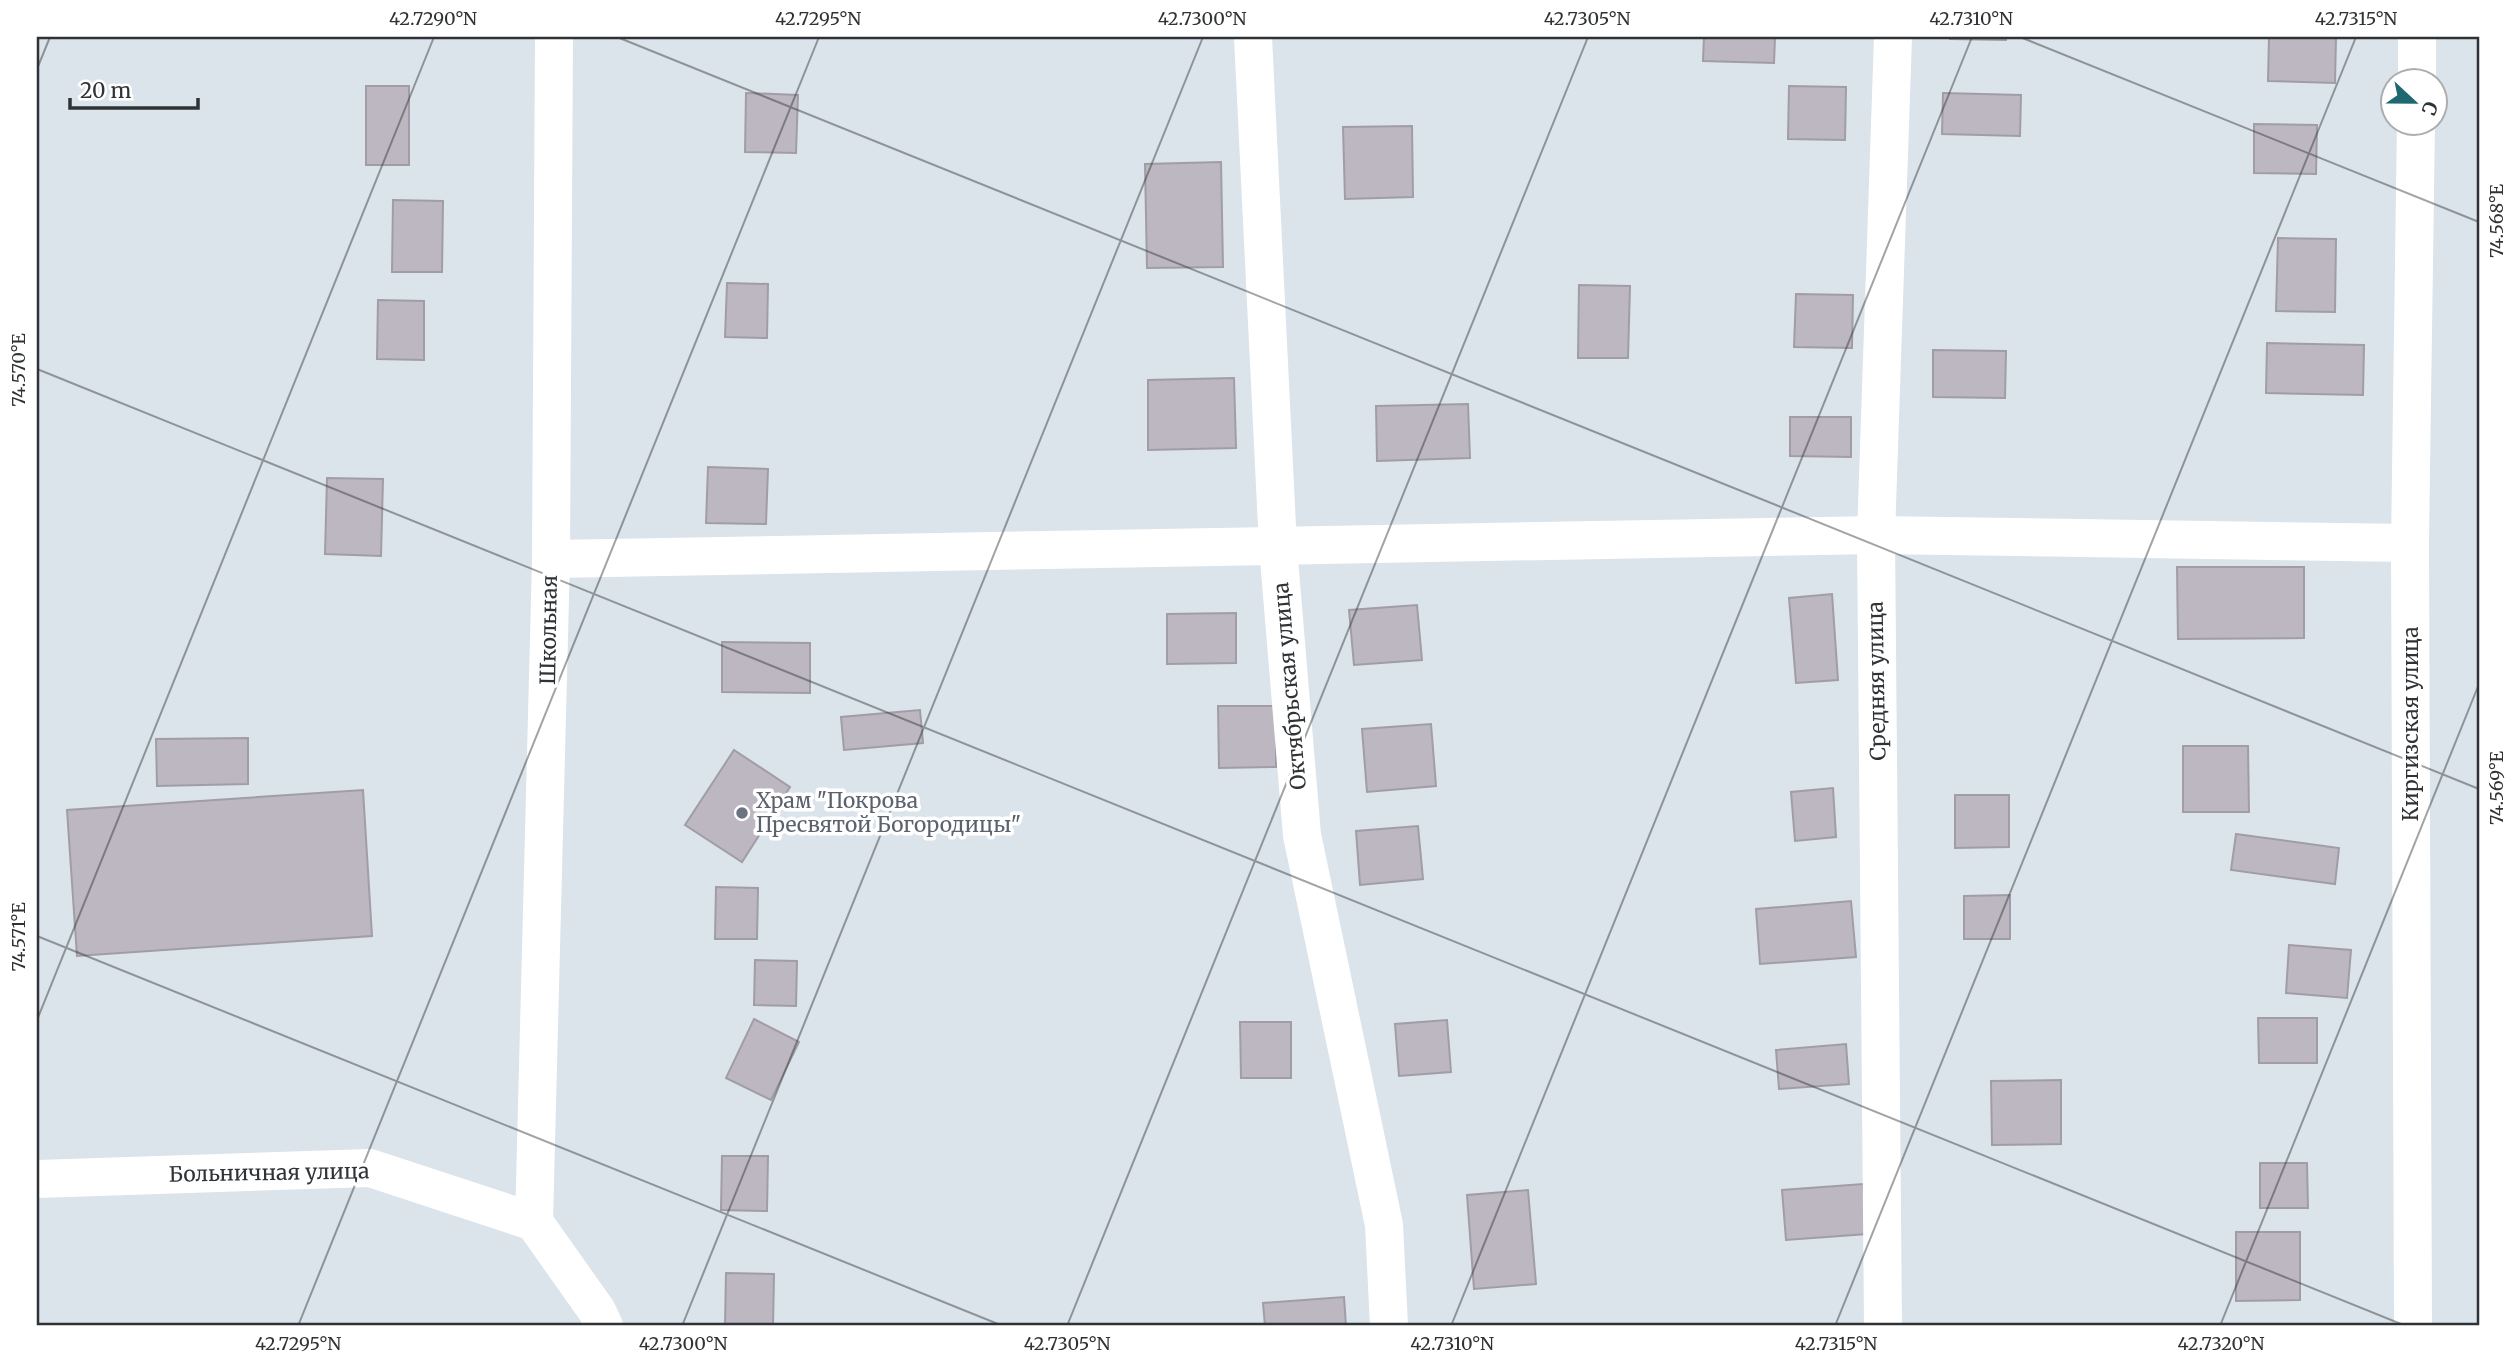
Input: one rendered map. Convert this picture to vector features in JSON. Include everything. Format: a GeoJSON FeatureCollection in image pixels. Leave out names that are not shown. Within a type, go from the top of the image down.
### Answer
{"type":"FeatureCollection","features":[{"type":"Feature","properties":{"kind":"street","name":"Школьная"},"geometry":{"type":"LineString","coordinates":[[534,1223],[551,559],[554,37]]}},
{"type":"Feature","properties":{"kind":"street","name":"Октябрьская улица"},"geometry":{"type":"LineString","coordinates":[[1254,37],[1278,547],[1302,835],[1384,1225],[1389,1326]]}},
{"type":"Feature","properties":{"kind":"street","name":"Средняя улица"},"geometry":{"type":"LineString","coordinates":[[1883,1326],[1876,535],[1893,37]]}},
{"type":"Feature","properties":{"kind":"street"},"geometry":{"type":"LineString","coordinates":[[2417,37],[2417,66]]}},
{"type":"Feature","properties":{"kind":"street","name":"Киргизская улица"},"geometry":{"type":"LineString","coordinates":[[2413,1326],[2410,543],[2416,136]]}},
{"type":"Feature","properties":{"kind":"street"},"geometry":{"type":"LineString","coordinates":[[551,559],[1876,535],[2410,543]]}},
{"type":"Feature","properties":{"kind":"street","name":"Больничная улица"},"geometry":{"type":"LineString","coordinates":[[37,1179],[370,1168],[534,1223]]}},
{"type":"Feature","properties":{"kind":"street"},"geometry":{"type":"LineString","coordinates":[[534,1223],[597,1311],[604,1326]]}},
{"type":"Feature","properties":{"kind":"building"},"geometry":{"type":"Polygon","coordinates":[[[1704,37],[1775,37],[1774,63],[1703,61],[1704,37]]]}},
{"type":"Feature","properties":{"kind":"building"},"geometry":{"type":"Polygon","coordinates":[[[2006,37],[2006,40],[1950,39],[2006,37]]]}},
{"type":"Feature","properties":{"kind":"building"},"geometry":{"type":"Polygon","coordinates":[[[2269,37],[2336,37],[2335,83],[2268,81],[2269,37]]]}},
{"type":"Feature","properties":{"kind":"building"},"geometry":{"type":"Polygon","coordinates":[[[366,86],[409,86],[409,165],[366,165],[366,86]]]}},
{"type":"Feature","properties":{"kind":"building"},"geometry":{"type":"Polygon","coordinates":[[[1789,86],[1846,87],[1845,140],[1788,139],[1789,86]]]}},
{"type":"Feature","properties":{"kind":"building"},"geometry":{"type":"Polygon","coordinates":[[[746,93],[798,95],[796,153],[745,152],[746,93]]]}},
{"type":"Feature","properties":{"kind":"building"},"geometry":{"type":"Polygon","coordinates":[[[1943,93],[2021,95],[2020,136],[1942,134],[1943,93]]]}},
{"type":"Feature","properties":{"kind":"building"},"geometry":{"type":"Polygon","coordinates":[[[2254,124],[2317,125],[2316,174],[2254,173],[2254,124]]]}},
{"type":"Feature","properties":{"kind":"building"},"geometry":{"type":"Polygon","coordinates":[[[1412,126],[1413,197],[1345,199],[1343,127],[1412,126]]]}},
{"type":"Feature","properties":{"kind":"building"},"geometry":{"type":"Polygon","coordinates":[[[1221,162],[1223,267],[1147,268],[1145,164],[1221,162]]]}},
{"type":"Feature","properties":{"kind":"building"},"geometry":{"type":"Polygon","coordinates":[[[393,200],[443,201],[442,272],[392,272],[393,200]]]}},
{"type":"Feature","properties":{"kind":"building"},"geometry":{"type":"Polygon","coordinates":[[[2278,238],[2336,239],[2335,312],[2276,311],[2278,238]]]}},
{"type":"Feature","properties":{"kind":"building"},"geometry":{"type":"Polygon","coordinates":[[[727,283],[768,284],[767,338],[725,337],[727,283]]]}},
{"type":"Feature","properties":{"kind":"building"},"geometry":{"type":"Polygon","coordinates":[[[1579,285],[1630,286],[1628,358],[1578,358],[1579,285]]]}},
{"type":"Feature","properties":{"kind":"building"},"geometry":{"type":"Polygon","coordinates":[[[1796,294],[1853,295],[1852,348],[1794,347],[1796,294]]]}},
{"type":"Feature","properties":{"kind":"building"},"geometry":{"type":"Polygon","coordinates":[[[378,300],[424,301],[424,360],[377,359],[378,300]]]}},
{"type":"Feature","properties":{"kind":"building"},"geometry":{"type":"Polygon","coordinates":[[[2267,343],[2364,345],[2363,395],[2266,393],[2267,343]]]}},
{"type":"Feature","properties":{"kind":"building"},"geometry":{"type":"Polygon","coordinates":[[[1933,350],[2006,351],[2005,398],[1933,397],[1933,350]]]}},
{"type":"Feature","properties":{"kind":"building"},"geometry":{"type":"Polygon","coordinates":[[[1234,378],[1236,448],[1148,450],[1148,380],[1234,378]]]}},
{"type":"Feature","properties":{"kind":"building"},"geometry":{"type":"Polygon","coordinates":[[[1468,404],[1470,458],[1377,461],[1376,406],[1468,404]]]}},
{"type":"Feature","properties":{"kind":"building"},"geometry":{"type":"Polygon","coordinates":[[[1790,417],[1851,417],[1851,457],[1790,456],[1790,417]]]}},
{"type":"Feature","properties":{"kind":"building"},"geometry":{"type":"Polygon","coordinates":[[[708,467],[768,469],[766,524],[706,523],[708,467]]]}},
{"type":"Feature","properties":{"kind":"building"},"geometry":{"type":"Polygon","coordinates":[[[327,478],[383,479],[381,556],[325,554],[327,478]]]}},
{"type":"Feature","properties":{"kind":"building"},"geometry":{"type":"Polygon","coordinates":[[[2177,567],[2304,567],[2304,638],[2178,639],[2177,567]]]}},
{"type":"Feature","properties":{"kind":"building"},"geometry":{"type":"Polygon","coordinates":[[[1832,594],[1838,680],[1796,683],[1789,598],[1832,594]]]}},
{"type":"Feature","properties":{"kind":"building"},"geometry":{"type":"Polygon","coordinates":[[[1417,605],[1422,660],[1354,665],[1349,610],[1417,605]]]}},
{"type":"Feature","properties":{"kind":"building"},"geometry":{"type":"Polygon","coordinates":[[[1236,613],[1236,663],[1167,664],[1167,614],[1236,613]]]}},
{"type":"Feature","properties":{"kind":"building"},"geometry":{"type":"Polygon","coordinates":[[[722,642],[810,643],[810,693],[722,692],[722,642]]]}},
{"type":"Feature","properties":{"kind":"building"},"geometry":{"type":"Polygon","coordinates":[[[1218,706],[1276,706],[1276,767],[1219,768],[1218,706]]]}},
{"type":"Feature","properties":{"kind":"building"},"geometry":{"type":"Polygon","coordinates":[[[920,710],[923,743],[844,750],[841,717],[920,710]]]}},
{"type":"Feature","properties":{"kind":"building"},"geometry":{"type":"Polygon","coordinates":[[[1431,724],[1436,786],[1367,792],[1362,729],[1431,724]]]}},
{"type":"Feature","properties":{"kind":"building"},"geometry":{"type":"Polygon","coordinates":[[[248,738],[248,784],[157,786],[156,739],[248,738]]]}},
{"type":"Feature","properties":{"kind":"building"},"geometry":{"type":"Polygon","coordinates":[[[2183,746],[2248,746],[2249,812],[2183,812],[2183,746]]]}},
{"type":"Feature","properties":{"kind":"building"},"geometry":{"type":"Polygon","coordinates":[[[734,750],[790,787],[742,862],[685,825],[734,750]]]}},
{"type":"Feature","properties":{"kind":"building"},"geometry":{"type":"Polygon","coordinates":[[[1833,788],[1836,837],[1795,841],[1791,792],[1833,788]]]}},
{"type":"Feature","properties":{"kind":"building"},"geometry":{"type":"Polygon","coordinates":[[[363,790],[372,936],[77,956],[67,810],[363,790]]]}},
{"type":"Feature","properties":{"kind":"building"},"geometry":{"type":"Polygon","coordinates":[[[1955,795],[2009,795],[2009,847],[1955,848],[1955,795]]]}},
{"type":"Feature","properties":{"kind":"building"},"geometry":{"type":"Polygon","coordinates":[[[1418,826],[1423,879],[1360,885],[1356,831],[1418,826]]]}},
{"type":"Feature","properties":{"kind":"building"},"geometry":{"type":"Polygon","coordinates":[[[2236,834],[2339,848],[2335,884],[2231,870],[2236,834]]]}},
{"type":"Feature","properties":{"kind":"building"},"geometry":{"type":"Polygon","coordinates":[[[716,887],[758,888],[757,939],[715,939],[716,887]]]}},
{"type":"Feature","properties":{"kind":"building"},"geometry":{"type":"Polygon","coordinates":[[[2010,895],[2010,939],[1964,939],[1964,896],[2010,895]]]}},
{"type":"Feature","properties":{"kind":"building"},"geometry":{"type":"Polygon","coordinates":[[[1851,901],[1856,957],[1760,964],[1756,909],[1851,901]]]}},
{"type":"Feature","properties":{"kind":"building"},"geometry":{"type":"Polygon","coordinates":[[[2289,945],[2351,950],[2347,998],[2286,993],[2289,945]]]}},
{"type":"Feature","properties":{"kind":"building"},"geometry":{"type":"Polygon","coordinates":[[[755,960],[797,961],[796,1006],[754,1005],[755,960]]]}},
{"type":"Feature","properties":{"kind":"building"},"geometry":{"type":"Polygon","coordinates":[[[2258,1018],[2317,1018],[2317,1063],[2259,1063],[2258,1018]]]}},
{"type":"Feature","properties":{"kind":"building"},"geometry":{"type":"Polygon","coordinates":[[[754,1019],[799,1042],[771,1100],[726,1078],[754,1019]]]}},
{"type":"Feature","properties":{"kind":"building"},"geometry":{"type":"Polygon","coordinates":[[[1447,1020],[1451,1072],[1399,1076],[1395,1024],[1447,1020]]]}},
{"type":"Feature","properties":{"kind":"building"},"geometry":{"type":"Polygon","coordinates":[[[1240,1022],[1291,1022],[1291,1078],[1241,1078],[1240,1022]]]}},
{"type":"Feature","properties":{"kind":"building"},"geometry":{"type":"Polygon","coordinates":[[[1846,1044],[1849,1084],[1779,1089],[1776,1050],[1846,1044]]]}},
{"type":"Feature","properties":{"kind":"building"},"geometry":{"type":"Polygon","coordinates":[[[2061,1080],[2061,1144],[1992,1145],[1991,1081],[2061,1080]]]}},
{"type":"Feature","properties":{"kind":"building"},"geometry":{"type":"Polygon","coordinates":[[[722,1156],[768,1156],[767,1211],[721,1210],[722,1156]]]}},
{"type":"Feature","properties":{"kind":"building"},"geometry":{"type":"Polygon","coordinates":[[[2260,1163],[2307,1163],[2308,1208],[2260,1208],[2260,1163]]]}},
{"type":"Feature","properties":{"kind":"building"},"geometry":{"type":"Polygon","coordinates":[[[1863,1184],[1867,1234],[1786,1240],[1782,1190],[1863,1184]]]}},
{"type":"Feature","properties":{"kind":"building"},"geometry":{"type":"Polygon","coordinates":[[[1528,1190],[1536,1284],[1474,1289],[1467,1195],[1528,1190]]]}},
{"type":"Feature","properties":{"kind":"building"},"geometry":{"type":"Polygon","coordinates":[[[2236,1232],[2300,1232],[2300,1300],[2236,1301],[2236,1232]]]}},
{"type":"Feature","properties":{"kind":"building"},"geometry":{"type":"Polygon","coordinates":[[[726,1273],[774,1274],[773,1326],[725,1326],[726,1273]]]}},
{"type":"Feature","properties":{"kind":"building"},"geometry":{"type":"Polygon","coordinates":[[[1344,1297],[1346,1326],[1265,1326],[1263,1303],[1344,1297]]]}},
{"type":"Feature","properties":{"kind":"place","name":"Храм \"Покрова Пресвятой Богородицы\""},"geometry":{"type":"Point","coordinates":[742,813]}}]}
